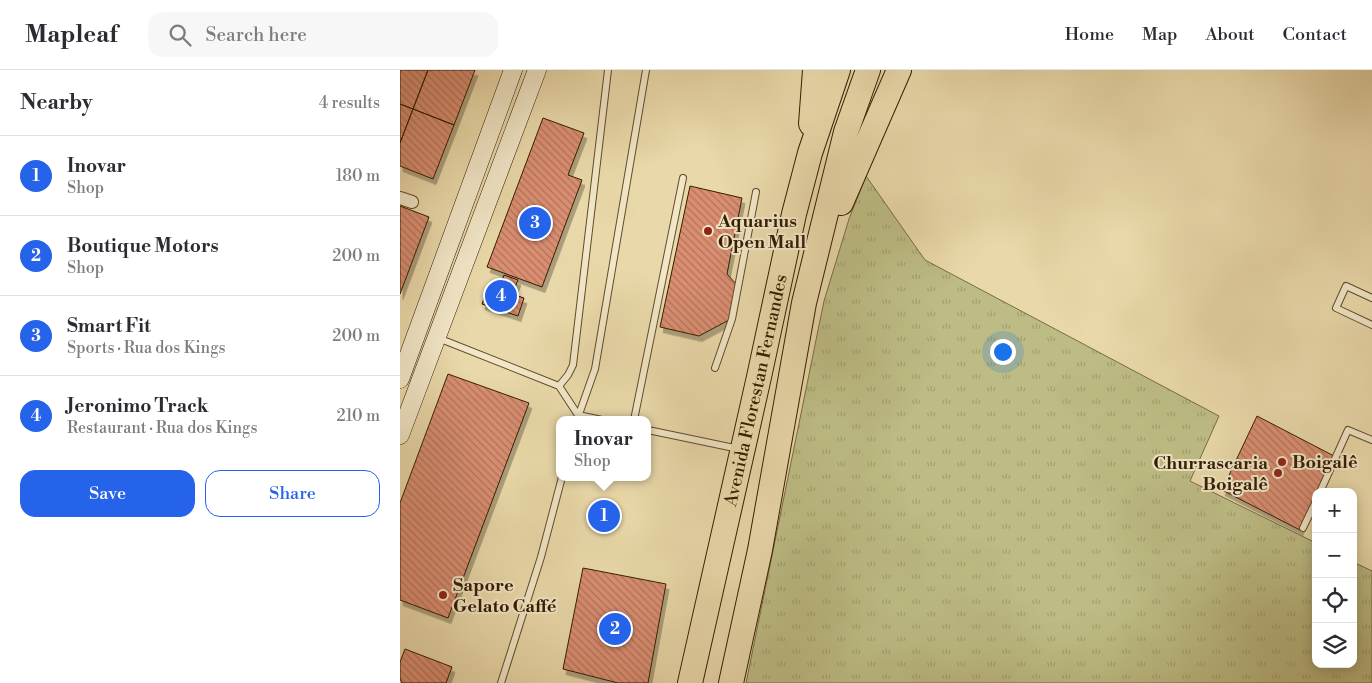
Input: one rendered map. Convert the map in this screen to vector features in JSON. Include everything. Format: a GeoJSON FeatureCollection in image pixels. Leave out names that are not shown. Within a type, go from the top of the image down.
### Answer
{"type":"FeatureCollection","features":[{"type":"Feature","properties":{"kind":"highway"},"geometry":{"type":"LineString","coordinates":[[810,153],[814,70]]}},
{"type":"Feature","properties":{"kind":"highway","name":"Avenida Florestan Fernandes"},"geometry":{"type":"LineString","coordinates":[[690,683],[794,214],[810,153],[838,70]]}},
{"type":"Feature","properties":{"kind":"highway","name":"Avenida Florestan Fernandes"},"geometry":{"type":"LineString","coordinates":[[731,683],[760,550],[804,303],[846,132],[868,70]]}},
{"type":"Feature","properties":{"kind":"highway"},"geometry":{"type":"LineString","coordinates":[[804,303],[847,186],[899,70]]}},
{"type":"Feature","properties":{"kind":"street"},"geometry":{"type":"LineString","coordinates":[[400,379],[513,70]]}},
{"type":"Feature","properties":{"kind":"street"},"geometry":{"type":"LineString","coordinates":[[400,435],[537,70]]}},
{"type":"Feature","properties":{"kind":"lane"},"geometry":{"type":"LineString","coordinates":[[559,386],[568,375],[573,364],[608,70]]}},
{"type":"Feature","properties":{"kind":"lane"},"geometry":{"type":"LineString","coordinates":[[577,416],[595,369],[646,70]]}},
{"type":"Feature","properties":{"kind":"lane"},"geometry":{"type":"LineString","coordinates":[[635,416],[683,178]]}},
{"type":"Feature","properties":{"kind":"lane"},"geometry":{"type":"LineString","coordinates":[[715,368],[732,319],[756,192]]}},
{"type":"Feature","properties":{"kind":"lane"},"geometry":{"type":"LineString","coordinates":[[1372,298],[1346,286],[1336,308],[1372,325]]}},
{"type":"Feature","properties":{"kind":"lane"},"geometry":{"type":"LineString","coordinates":[[436,338],[559,386],[576,416]]}},
{"type":"Feature","properties":{"kind":"lane"},"geometry":{"type":"LineString","coordinates":[[1322,488],[1348,430],[1372,440]]}},
{"type":"Feature","properties":{"kind":"lane"},"geometry":{"type":"LineString","coordinates":[[651,431],[743,450]]}},
{"type":"Feature","properties":{"kind":"lane"},"geometry":{"type":"LineString","coordinates":[[501,683],[541,557],[561,481]]}},
{"type":"Feature","properties":{"kind":"lane"},"geometry":{"type":"LineString","coordinates":[[1303,528],[1312,509]]}},
{"type":"Feature","properties":{"kind":"green space"},"geometry":{"type":"Polygon","coordinates":[[[866,176],[925,260],[1219,416],[1190,481],[1312,541],[1312,668],[1357,668],[1357,564],[1372,571],[1372,683],[746,683],[824,301],[849,219],[866,176]]]}},
{"type":"Feature","properties":{"kind":"building"},"geometry":{"type":"Polygon","coordinates":[[[400,70],[428,70],[413,109],[400,104],[400,70]]]}},
{"type":"Feature","properties":{"kind":"building"},"geometry":{"type":"Polygon","coordinates":[[[428,70],[475,70],[454,125],[413,109],[428,70]]]}},
{"type":"Feature","properties":{"kind":"building"},"geometry":{"type":"Polygon","coordinates":[[[400,104],[413,109],[400,143],[400,104]]]}},
{"type":"Feature","properties":{"kind":"building"},"geometry":{"type":"Polygon","coordinates":[[[413,109],[454,125],[433,179],[400,166],[400,143],[413,109]]]}},
{"type":"Feature","properties":{"kind":"building"},"geometry":{"type":"Polygon","coordinates":[[[543,118],[584,133],[568,175],[582,180],[542,287],[487,267],[543,118]]]}},
{"type":"Feature","properties":{"kind":"building","name":"Aquarius Open Mall"},"geometry":{"type":"Polygon","coordinates":[[[690,186],[742,198],[727,274],[737,285],[729,320],[699,336],[660,327],[690,186]]]}},
{"type":"Feature","properties":{"kind":"building"},"geometry":{"type":"Polygon","coordinates":[[[400,206],[429,217],[400,294],[400,206]]]}},
{"type":"Feature","properties":{"kind":"building"},"geometry":{"type":"Polygon","coordinates":[[[504,275],[518,280],[512,294],[524,298],[518,316],[482,304],[489,285],[499,288],[504,275]]]}},
{"type":"Feature","properties":{"kind":"building"},"geometry":{"type":"Polygon","coordinates":[[[448,374],[529,403],[448,618],[400,600],[400,503],[448,374]]]}},
{"type":"Feature","properties":{"kind":"building","name":"Churrascaria Boigalê"},"geometry":{"type":"Polygon","coordinates":[[[1257,416],[1334,456],[1319,488],[1312,488],[1312,504],[1300,530],[1222,490],[1257,416]]]}},
{"type":"Feature","properties":{"kind":"building"},"geometry":{"type":"Polygon","coordinates":[[[583,568],[666,584],[648,683],[618,683],[563,669],[583,568]]]}},
{"type":"Feature","properties":{"kind":"building"},"geometry":{"type":"Polygon","coordinates":[[[405,649],[452,667],[446,683],[402,683],[400,679],[400,662],[405,649]]]}},
{"type":"Feature","properties":{"kind":"place","name":"Smart Fit"},"geometry":{"type":"Point","coordinates":[535,223]}},
{"type":"Feature","properties":{"kind":"place","name":"Aquarius Open Mall"},"geometry":{"type":"Point","coordinates":[708,231]}},
{"type":"Feature","properties":{"kind":"place","name":"Jeronimo Track"},"geometry":{"type":"Point","coordinates":[501,296]}},
{"type":"Feature","properties":{"kind":"place","name":"Boigalê"},"geometry":{"type":"Point","coordinates":[1282,462]}},
{"type":"Feature","properties":{"kind":"place","name":"Churrascaria Boigalê"},"geometry":{"type":"Point","coordinates":[1278,473]}},
{"type":"Feature","properties":{"kind":"place","name":"Inovar"},"geometry":{"type":"Point","coordinates":[604,516]}},
{"type":"Feature","properties":{"kind":"place","name":"Sapore Gelato Caffé"},"geometry":{"type":"Point","coordinates":[443,595]}},
{"type":"Feature","properties":{"kind":"place","name":"Boutique Motors"},"geometry":{"type":"Point","coordinates":[615,629]}}]}
